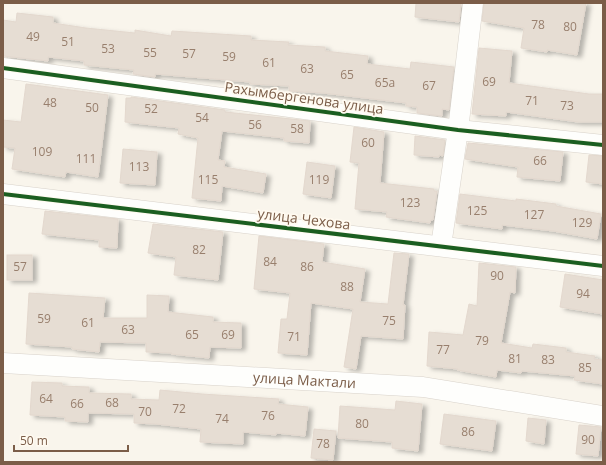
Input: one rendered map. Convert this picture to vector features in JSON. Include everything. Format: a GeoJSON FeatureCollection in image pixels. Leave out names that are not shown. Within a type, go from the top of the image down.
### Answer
{"type":"FeatureCollection","features":[{"type":"Feature","properties":{"kind":"street"},"geometry":{"type":"LineString","coordinates":[[441,246],[458,130],[473,3]]}},
{"type":"Feature","properties":{"kind":"street","name":"Рахымбергенова улица"},"geometry":{"type":"LineString","coordinates":[[3,68],[458,130],[603,145]]}},
{"type":"Feature","properties":{"kind":"street","name":"улица Чехова"},"geometry":{"type":"LineString","coordinates":[[3,194],[603,266]]}},
{"type":"Feature","properties":{"kind":"street","name":"улица Мактали"},"geometry":{"type":"LineString","coordinates":[[3,363],[422,386],[603,416]]}},
{"type":"Feature","properties":{"kind":"building"},"geometry":{"type":"Polygon","coordinates":[[[416,3],[461,3],[459,22],[415,17],[416,3]]]}},
{"type":"Feature","properties":{"kind":"building"},"geometry":{"type":"Polygon","coordinates":[[[484,3],[586,3],[577,55],[547,50],[547,52],[521,48],[524,28],[482,21],[484,3]]]}},
{"type":"Feature","properties":{"kind":"building"},"geometry":{"type":"Polygon","coordinates":[[[17,13],[53,17],[53,23],[135,33],[135,30],[171,36],[172,31],[251,36],[251,40],[289,42],[288,45],[325,47],[325,51],[368,56],[367,64],[410,69],[411,62],[454,67],[449,110],[442,109],[442,116],[417,113],[417,107],[406,106],[406,103],[323,93],[289,91],[289,86],[250,84],[250,82],[155,74],[155,77],[133,74],[134,70],[84,65],[84,61],[48,57],[48,61],[3,56],[3,20],[16,22],[17,13]]]}},
{"type":"Feature","properties":{"kind":"building"},"geometry":{"type":"Polygon","coordinates":[[[479,48],[512,51],[509,83],[589,94],[603,94],[603,122],[578,122],[506,112],[506,116],[472,114],[479,48]]]}},
{"type":"Feature","properties":{"kind":"building"},"geometry":{"type":"Polygon","coordinates":[[[26,84],[108,95],[98,177],[66,172],[65,177],[12,169],[15,148],[3,147],[3,120],[21,122],[26,84]]]}},
{"type":"Feature","properties":{"kind":"building"},"geometry":{"type":"Polygon","coordinates":[[[131,97],[225,110],[225,112],[310,121],[309,143],[284,141],[284,138],[222,131],[218,160],[225,161],[224,167],[266,174],[263,193],[222,186],[221,201],[192,198],[198,138],[178,134],[179,128],[125,122],[126,98],[131,97]]]}},
{"type":"Feature","properties":{"kind":"building"},"geometry":{"type":"Polygon","coordinates":[[[354,127],[384,132],[380,183],[434,189],[434,191],[437,191],[433,220],[431,220],[430,223],[386,217],[387,212],[355,209],[359,163],[350,162],[354,127]]]}},
{"type":"Feature","properties":{"kind":"building"},"geometry":{"type":"Polygon","coordinates":[[[415,136],[445,140],[443,156],[414,155],[415,136]]]}},
{"type":"Feature","properties":{"kind":"building"},"geometry":{"type":"Polygon","coordinates":[[[468,143],[563,152],[560,181],[517,177],[518,167],[465,159],[468,143]]]}},
{"type":"Feature","properties":{"kind":"building"},"geometry":{"type":"Polygon","coordinates":[[[123,149],[157,152],[155,185],[120,183],[123,149]]]}},
{"type":"Feature","properties":{"kind":"building"},"geometry":{"type":"Polygon","coordinates":[[[589,155],[603,156],[603,184],[586,182],[589,155]]]}},
{"type":"Feature","properties":{"kind":"building"},"geometry":{"type":"Polygon","coordinates":[[[307,162],[335,166],[331,198],[303,194],[307,162]]]}},
{"type":"Feature","properties":{"kind":"building"},"geometry":{"type":"Polygon","coordinates":[[[460,194],[556,204],[556,206],[601,214],[597,239],[553,231],[502,225],[502,229],[456,223],[460,194]]]}},
{"type":"Feature","properties":{"kind":"building"},"geometry":{"type":"Polygon","coordinates":[[[45,211],[118,219],[117,248],[99,247],[99,240],[42,234],[45,211]]]}},
{"type":"Feature","properties":{"kind":"building"},"geometry":{"type":"Polygon","coordinates":[[[153,224],[223,232],[218,280],[174,275],[176,257],[148,253],[153,224]]]}},
{"type":"Feature","properties":{"kind":"building"},"geometry":{"type":"Polygon","coordinates":[[[259,236],[324,244],[322,262],[365,269],[360,302],[388,304],[394,253],[409,254],[403,305],[405,305],[403,339],[361,336],[356,369],[344,367],[353,309],[311,303],[307,355],[278,353],[281,319],[287,319],[290,293],[254,289],[259,236]]]}},
{"type":"Feature","properties":{"kind":"building"},"geometry":{"type":"Polygon","coordinates":[[[7,255],[32,255],[32,280],[7,280],[7,255]]]}},
{"type":"Feature","properties":{"kind":"building"},"geometry":{"type":"Polygon","coordinates":[[[479,263],[516,267],[515,293],[510,292],[501,343],[532,348],[533,344],[566,348],[566,352],[595,356],[594,359],[603,360],[603,384],[574,380],[575,376],[497,370],[496,377],[457,370],[458,369],[427,366],[429,332],[463,335],[469,304],[477,306],[479,263]]]}},
{"type":"Feature","properties":{"kind":"building"},"geometry":{"type":"Polygon","coordinates":[[[565,274],[603,280],[603,314],[560,307],[565,274]]]}},
{"type":"Feature","properties":{"kind":"building"},"geometry":{"type":"Polygon","coordinates":[[[29,293],[105,298],[103,318],[147,318],[147,295],[169,296],[168,312],[213,317],[213,322],[241,323],[241,348],[210,347],[209,358],[171,354],[172,353],[146,352],[146,343],[100,342],[99,352],[72,349],[72,347],[26,344],[29,293]]]}},
{"type":"Feature","properties":{"kind":"building"},"geometry":{"type":"Polygon","coordinates":[[[32,382],[62,383],[62,386],[89,387],[89,393],[131,394],[131,399],[159,400],[160,390],[279,399],[278,404],[308,407],[305,436],[243,432],[243,444],[200,442],[201,429],[134,423],[134,414],[88,413],[88,422],[65,421],[65,417],[30,415],[32,382]]]}},
{"type":"Feature","properties":{"kind":"building"},"geometry":{"type":"Polygon","coordinates":[[[396,401],[422,404],[418,451],[392,448],[392,442],[338,438],[340,406],[395,410],[396,401]]]}},
{"type":"Feature","properties":{"kind":"building"},"geometry":{"type":"Polygon","coordinates":[[[444,414],[496,421],[492,451],[440,444],[444,414]]]}},
{"type":"Feature","properties":{"kind":"building"},"geometry":{"type":"Polygon","coordinates":[[[528,418],[546,420],[544,444],[526,441],[528,418]]]}},
{"type":"Feature","properties":{"kind":"building"},"geometry":{"type":"Polygon","coordinates":[[[579,425],[601,427],[598,456],[576,454],[579,425]]]}},
{"type":"Feature","properties":{"kind":"building"},"geometry":{"type":"Polygon","coordinates":[[[314,429],[336,431],[333,460],[311,458],[314,429]]]}},
{"type":"Feature","properties":{"kind":"cycle path"},"geometry":{"type":"LineString","coordinates":[[3,68],[458,130],[603,145]]}},
{"type":"Feature","properties":{"kind":"cycle path"},"geometry":{"type":"LineString","coordinates":[[3,194],[603,266]]}}]}
